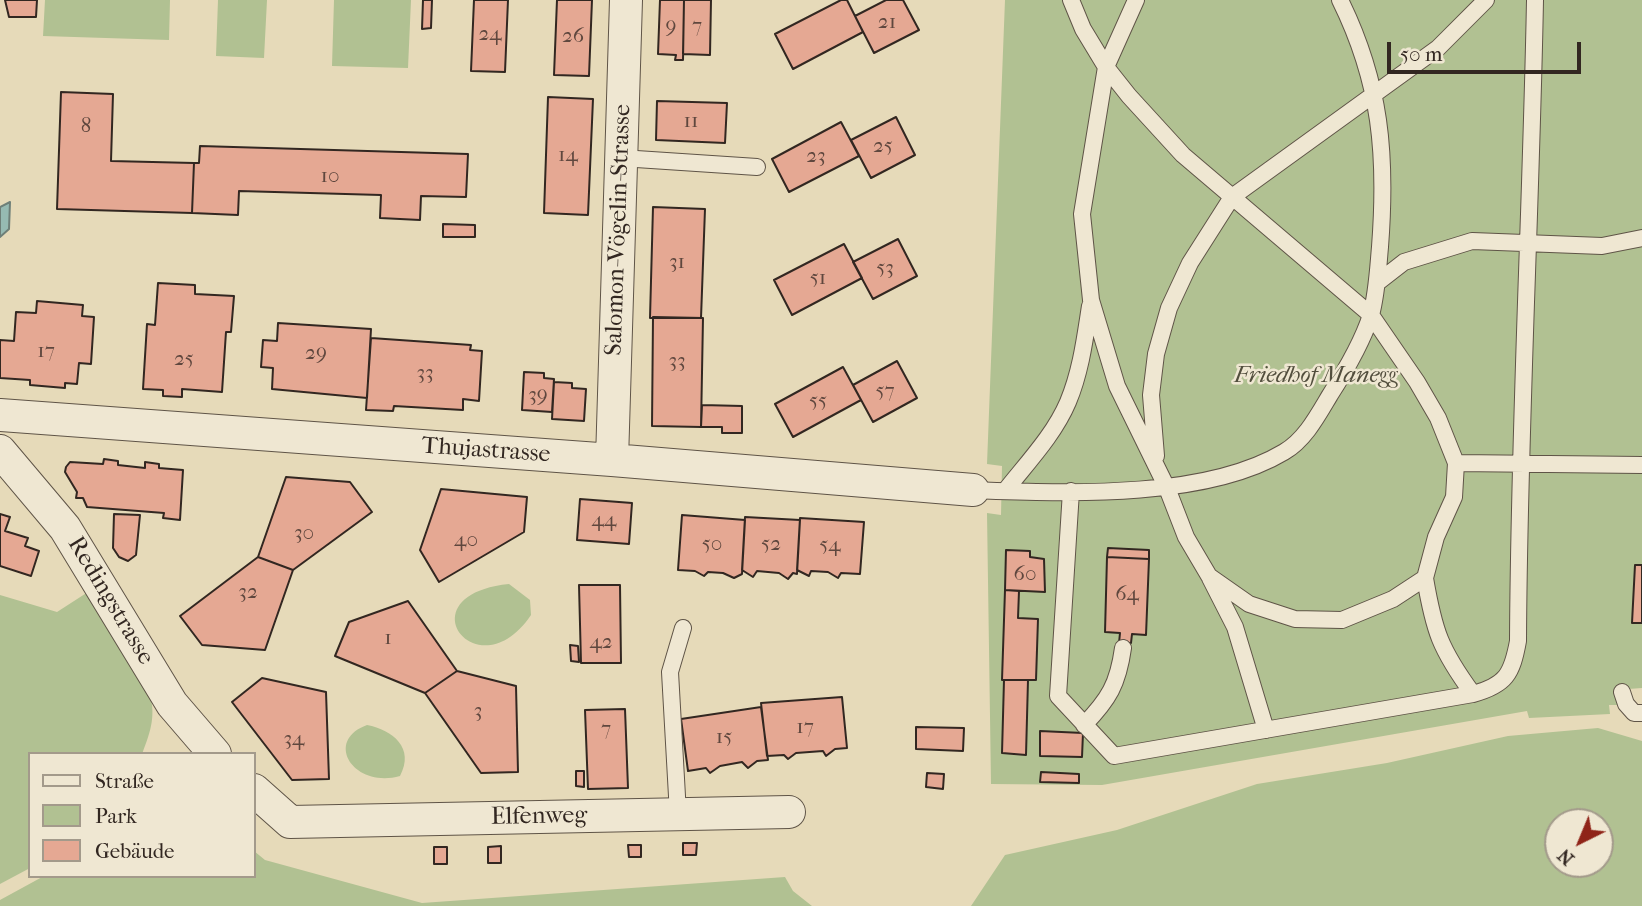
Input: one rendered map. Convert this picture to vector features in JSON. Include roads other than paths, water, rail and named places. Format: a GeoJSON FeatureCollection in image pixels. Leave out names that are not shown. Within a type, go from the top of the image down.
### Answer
{"type":"FeatureCollection","features":[{"type":"Feature","properties":{"kind":"street","name":"Salomon-Vögelin-Strasse"},"geometry":{"type":"LineString","coordinates":[[612,460],[626,0]]}},
{"type":"Feature","properties":{"kind":"street","name":"Thujastrasse"},"geometry":{"type":"LineString","coordinates":[[0,415],[612,460],[973,490]]}},
{"type":"Feature","properties":{"kind":"street","name":"Redingstrasse"},"geometry":{"type":"LineString","coordinates":[[0,452],[65,528],[172,704],[213,752]]}},
{"type":"Feature","properties":{"kind":"street","name":"Elfenweg"},"geometry":{"type":"LineString","coordinates":[[256,792],[290,822],[789,812]]}},
{"type":"Feature","properties":{"kind":"lane"},"geometry":{"type":"LineString","coordinates":[[1071,0],[1083,29],[1106,67],[1184,155],[1371,315],[1438,418],[1456,463],[1454,497],[1436,537],[1425,578],[1434,629],[1451,664],[1473,694]]}},
{"type":"Feature","properties":{"kind":"lane"},"geometry":{"type":"LineString","coordinates":[[1136,0],[1106,67],[1082,214],[1091,300],[1117,386],[1158,468],[1186,537],[1235,627],[1266,730]]}},
{"type":"Feature","properties":{"kind":"lane"},"geometry":{"type":"LineString","coordinates":[[973,490],[1167,488],[1258,466],[1287,451],[1310,428],[1347,368],[1371,315],[1377,283],[1384,187],[1376,93],[1358,36],[1340,0]]}},
{"type":"Feature","properties":{"kind":"lane"},"geometry":{"type":"LineString","coordinates":[[1158,468],[1151,395],[1156,354],[1169,308],[1190,263],[1232,197],[1438,48],[1486,0]]}},
{"type":"Feature","properties":{"kind":"lane"},"geometry":{"type":"LineString","coordinates":[[1070,491],[1058,696],[1114,756],[1473,694],[1491,689],[1505,680],[1514,662],[1518,641],[1519,462],[1530,246],[1535,0]]}},
{"type":"Feature","properties":{"kind":"lane"},"geometry":{"type":"LineString","coordinates":[[621,158],[757,167]]}},
{"type":"Feature","properties":{"kind":"lane"},"geometry":{"type":"LineString","coordinates":[[1377,283],[1405,262],[1472,241],[1530,246],[1602,246],[1642,238]]}},
{"type":"Feature","properties":{"kind":"lane"},"geometry":{"type":"LineString","coordinates":[[1005,491],[1042,444],[1067,403],[1080,366],[1091,300]]}},
{"type":"Feature","properties":{"kind":"lane"},"geometry":{"type":"LineString","coordinates":[[1456,463],[1642,465]]}},
{"type":"Feature","properties":{"kind":"lane"},"geometry":{"type":"LineString","coordinates":[[1209,576],[1248,604],[1295,619],[1342,620],[1385,603],[1425,578]]}},
{"type":"Feature","properties":{"kind":"lane"},"geometry":{"type":"LineString","coordinates":[[678,814],[670,672],[683,628]]}},
{"type":"Feature","properties":{"kind":"lane"},"geometry":{"type":"LineString","coordinates":[[1084,725],[1105,703],[1119,677],[1123,648]]}},
{"type":"Feature","properties":{"kind":"lane"},"geometry":{"type":"LineString","coordinates":[[1622,692],[1626,704],[1634,713],[1642,713]]}},
{"type":"Feature","properties":{"kind":"water"},"geometry":{"type":"Polygon","coordinates":[[[10,202],[9,229],[0,237],[0,207],[10,202]]]}},
{"type":"Feature","properties":{"kind":"park label","name":"Friedhof Manegg"},"geometry":{"type":"Point","coordinates":[1316,376]}}]}
